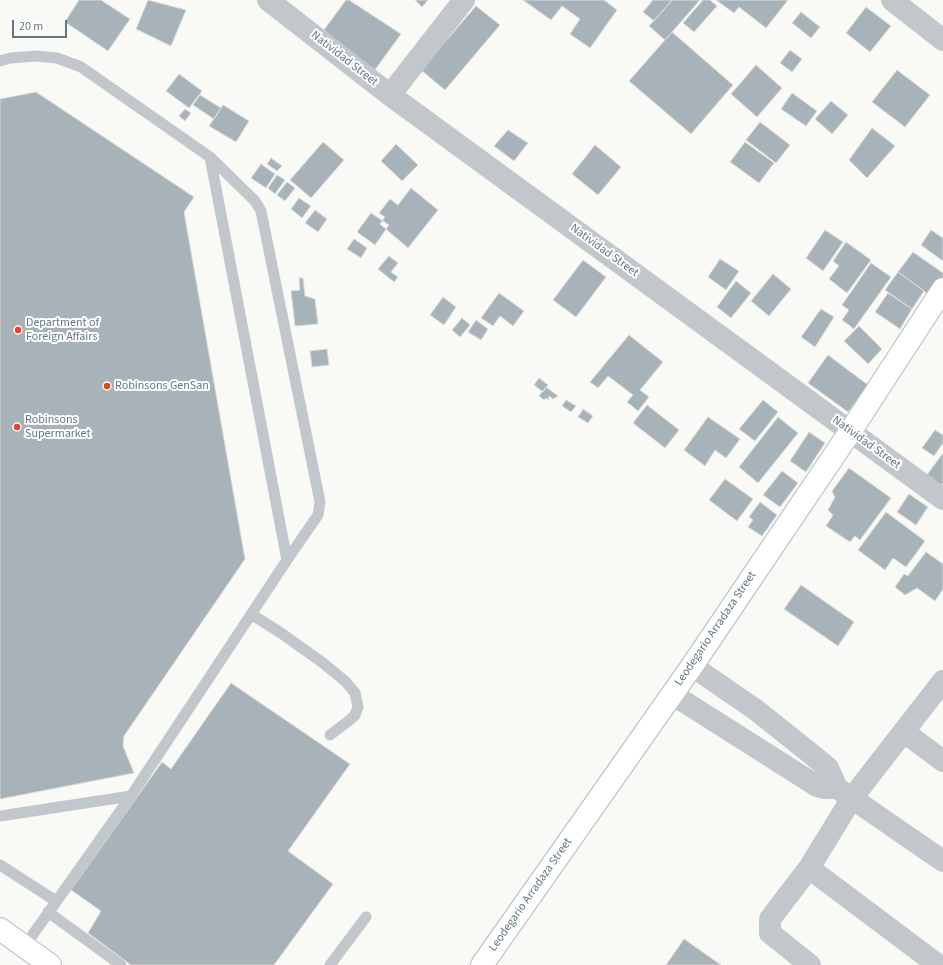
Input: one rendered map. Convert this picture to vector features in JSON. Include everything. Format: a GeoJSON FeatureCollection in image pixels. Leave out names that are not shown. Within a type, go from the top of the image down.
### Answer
{"type":"FeatureCollection","features":[{"type":"Feature","properties":{"kind":"street","name":"Natividad Street"},"geometry":{"type":"LineString","coordinates":[[268,0],[390,95],[943,499]]}},
{"type":"Feature","properties":{"kind":"street"},"geometry":{"type":"LineString","coordinates":[[390,95],[464,0]]}},
{"type":"Feature","properties":{"kind":"street"},"geometry":{"type":"LineString","coordinates":[[892,0],[943,40]]}},
{"type":"Feature","properties":{"kind":"street","name":"Leodegario Arradaza Street"},"geometry":{"type":"LineString","coordinates":[[482,965],[692,666],[850,432],[942,291]]}},
{"type":"Feature","properties":{"kind":"street"},"geometry":{"type":"LineString","coordinates":[[692,666],[756,710],[810,752],[828,768],[845,793],[943,861]]}},
{"type":"Feature","properties":{"kind":"street"},"geometry":{"type":"LineString","coordinates":[[810,965],[770,933],[770,919],[810,868],[845,793],[904,732],[943,681]]}},
{"type":"Feature","properties":{"kind":"street"},"geometry":{"type":"LineString","coordinates":[[672,694],[811,783],[845,793]]}},
{"type":"Feature","properties":{"kind":"street"},"geometry":{"type":"LineString","coordinates":[[904,732],[943,761]]}},
{"type":"Feature","properties":{"kind":"street"},"geometry":{"type":"LineString","coordinates":[[810,868],[938,965]]}},
{"type":"Feature","properties":{"kind":"street"},"geometry":{"type":"LineString","coordinates":[[0,929],[50,965]]}},
{"type":"Feature","properties":{"kind":"lane"},"geometry":{"type":"LineString","coordinates":[[0,61],[11,58],[36,56],[57,58],[81,66],[210,157],[255,201],[261,211],[320,502],[318,515],[131,796],[24,947]]}},
{"type":"Feature","properties":{"kind":"lane"},"geometry":{"type":"LineString","coordinates":[[210,157],[287,560]]}},
{"type":"Feature","properties":{"kind":"lane"},"geometry":{"type":"LineString","coordinates":[[251,614],[281,632],[323,663],[346,682],[355,693],[358,707],[354,715],[330,735]]}},
{"type":"Feature","properties":{"kind":"lane"},"geometry":{"type":"LineString","coordinates":[[0,816],[131,796]]}},
{"type":"Feature","properties":{"kind":"lane"},"geometry":{"type":"LineString","coordinates":[[0,865],[56,901]]}},
{"type":"Feature","properties":{"kind":"lane"},"geometry":{"type":"LineString","coordinates":[[48,912],[121,965]]}},
{"type":"Feature","properties":{"kind":"lane"},"geometry":{"type":"LineString","coordinates":[[330,965],[366,917]]}},
{"type":"Feature","properties":{"kind":"building"},"geometry":{"type":"Polygon","coordinates":[[[79,0],[101,0],[130,19],[108,51],[65,22],[79,0]]]}},
{"type":"Feature","properties":{"kind":"building"},"geometry":{"type":"Polygon","coordinates":[[[148,0],[186,10],[171,46],[136,29],[148,0]]]}},
{"type":"Feature","properties":{"kind":"building"},"geometry":{"type":"Polygon","coordinates":[[[346,0],[349,0],[401,34],[374,71],[324,30],[346,0]]]}},
{"type":"Feature","properties":{"kind":"building"},"geometry":{"type":"Polygon","coordinates":[[[415,0],[428,0],[422,7],[415,0]]]}},
{"type":"Feature","properties":{"kind":"building"},"geometry":{"type":"Polygon","coordinates":[[[523,0],[604,0],[617,10],[590,48],[570,34],[580,19],[562,6],[551,20],[523,0]]]}},
{"type":"Feature","properties":{"kind":"building"},"geometry":{"type":"Polygon","coordinates":[[[653,0],[672,0],[654,21],[643,12],[653,0]]]}},
{"type":"Feature","properties":{"kind":"building"},"geometry":{"type":"Polygon","coordinates":[[[672,0],[700,0],[665,40],[649,26],[672,0]]]}},
{"type":"Feature","properties":{"kind":"building"},"geometry":{"type":"Polygon","coordinates":[[[703,0],[710,0],[717,6],[694,32],[683,23],[703,0]]]}},
{"type":"Feature","properties":{"kind":"building"},"geometry":{"type":"Polygon","coordinates":[[[716,0],[788,0],[766,28],[739,7],[734,13],[716,0]]]}},
{"type":"Feature","properties":{"kind":"building"},"geometry":{"type":"Polygon","coordinates":[[[476,6],[500,25],[445,90],[421,70],[476,6]]]}},
{"type":"Feature","properties":{"kind":"building"},"geometry":{"type":"Polygon","coordinates":[[[866,7],[891,26],[870,52],[846,33],[866,7]]]}},
{"type":"Feature","properties":{"kind":"building"},"geometry":{"type":"Polygon","coordinates":[[[801,12],[820,27],[811,38],[792,23],[801,12]]]}},
{"type":"Feature","properties":{"kind":"building"},"geometry":{"type":"Polygon","coordinates":[[[672,32],[733,85],[691,134],[629,81],[672,32]]]}},
{"type":"Feature","properties":{"kind":"building"},"geometry":{"type":"Polygon","coordinates":[[[790,50],[802,59],[792,72],[780,63],[790,50]]]}},
{"type":"Feature","properties":{"kind":"building"},"geometry":{"type":"Polygon","coordinates":[[[756,65],[782,88],[757,117],[731,94],[756,65]]]}},
{"type":"Feature","properties":{"kind":"building"},"geometry":{"type":"Polygon","coordinates":[[[897,70],[930,95],[905,127],[872,102],[897,70]]]}},
{"type":"Feature","properties":{"kind":"building"},"geometry":{"type":"Polygon","coordinates":[[[179,74],[202,91],[189,108],[166,91],[179,74]]]}},
{"type":"Feature","properties":{"kind":"building","name":"Robinsons GenSan"},"geometry":{"type":"Polygon","coordinates":[[[36,92],[194,197],[184,212],[245,559],[124,736],[123,746],[134,773],[0,799],[0,99],[36,92]]]}},
{"type":"Feature","properties":{"kind":"building"},"geometry":{"type":"Polygon","coordinates":[[[792,93],[817,111],[806,126],[781,109],[792,93]]]}},
{"type":"Feature","properties":{"kind":"building"},"geometry":{"type":"Polygon","coordinates":[[[200,95],[221,108],[214,119],[193,105],[200,95]]]}},
{"type":"Feature","properties":{"kind":"building"},"geometry":{"type":"Polygon","coordinates":[[[831,101],[848,115],[832,134],[815,119],[831,101]]]}},
{"type":"Feature","properties":{"kind":"building"},"geometry":{"type":"Polygon","coordinates":[[[223,105],[249,121],[236,142],[209,126],[223,105]]]}},
{"type":"Feature","properties":{"kind":"building"},"geometry":{"type":"Polygon","coordinates":[[[185,109],[191,113],[185,121],[179,116],[185,109]]]}},
{"type":"Feature","properties":{"kind":"building"},"geometry":{"type":"Polygon","coordinates":[[[760,122],[790,145],[776,163],[746,140],[760,122]]]}},
{"type":"Feature","properties":{"kind":"building"},"geometry":{"type":"Polygon","coordinates":[[[872,128],[895,146],[867,178],[849,160],[872,128]]]}},
{"type":"Feature","properties":{"kind":"building"},"geometry":{"type":"Polygon","coordinates":[[[508,130],[528,143],[514,161],[494,146],[508,130]]]}},
{"type":"Feature","properties":{"kind":"building"},"geometry":{"type":"Polygon","coordinates":[[[323,142],[344,160],[311,198],[290,180],[323,142]]]}},
{"type":"Feature","properties":{"kind":"building"},"geometry":{"type":"Polygon","coordinates":[[[745,142],[774,163],[759,183],[730,162],[745,142]]]}},
{"type":"Feature","properties":{"kind":"building"},"geometry":{"type":"Polygon","coordinates":[[[396,144],[418,165],[402,181],[381,161],[396,144]]]}},
{"type":"Feature","properties":{"kind":"building"},"geometry":{"type":"Polygon","coordinates":[[[595,145],[621,167],[598,195],[572,174],[595,145]]]}},
{"type":"Feature","properties":{"kind":"building"},"geometry":{"type":"Polygon","coordinates":[[[271,158],[282,166],[277,171],[267,164],[271,158]]]}},
{"type":"Feature","properties":{"kind":"building"},"geometry":{"type":"Polygon","coordinates":[[[261,164],[275,174],[266,188],[251,178],[261,164]]]}},
{"type":"Feature","properties":{"kind":"building"},"geometry":{"type":"Polygon","coordinates":[[[277,175],[285,180],[275,194],[268,188],[277,175]]]}},
{"type":"Feature","properties":{"kind":"building"},"geometry":{"type":"Polygon","coordinates":[[[287,182],[295,188],[285,201],[277,195],[287,182]]]}},
{"type":"Feature","properties":{"kind":"building"},"geometry":{"type":"Polygon","coordinates":[[[411,188],[438,210],[408,248],[380,224],[385,217],[379,213],[390,199],[398,205],[411,188]]]}},
{"type":"Feature","properties":{"kind":"building"},"geometry":{"type":"Polygon","coordinates":[[[299,198],[311,206],[302,218],[291,209],[299,198]]]}},
{"type":"Feature","properties":{"kind":"building"},"geometry":{"type":"Polygon","coordinates":[[[315,210],[327,219],[318,232],[305,223],[315,210]]]}},
{"type":"Feature","properties":{"kind":"building"},"geometry":{"type":"Polygon","coordinates":[[[371,213],[389,225],[375,245],[357,232],[371,213]]]}},
{"type":"Feature","properties":{"kind":"building"},"geometry":{"type":"Polygon","coordinates":[[[825,230],[843,242],[823,271],[806,258],[825,230]]]}},
{"type":"Feature","properties":{"kind":"building"},"geometry":{"type":"Polygon","coordinates":[[[931,230],[943,238],[943,261],[921,245],[931,230]]]}},
{"type":"Feature","properties":{"kind":"building"},"geometry":{"type":"Polygon","coordinates":[[[354,239],[367,248],[361,258],[347,249],[354,239]]]}},
{"type":"Feature","properties":{"kind":"building"},"geometry":{"type":"Polygon","coordinates":[[[846,242],[871,260],[847,293],[829,279],[839,266],[833,261],[846,242]]]}},
{"type":"Feature","properties":{"kind":"building"},"geometry":{"type":"Polygon","coordinates":[[[913,252],[943,273],[943,279],[931,296],[898,272],[913,252]]]}},
{"type":"Feature","properties":{"kind":"building"},"geometry":{"type":"Polygon","coordinates":[[[389,256],[398,263],[391,272],[398,277],[394,282],[378,269],[389,256]]]}},
{"type":"Feature","properties":{"kind":"building"},"geometry":{"type":"Polygon","coordinates":[[[720,259],[739,271],[726,290],[708,277],[720,259]]]}},
{"type":"Feature","properties":{"kind":"building"},"geometry":{"type":"Polygon","coordinates":[[[583,260],[606,277],[576,317],[553,300],[583,260]]]}},
{"type":"Feature","properties":{"kind":"building"},"geometry":{"type":"Polygon","coordinates":[[[871,263],[891,277],[854,329],[842,320],[849,310],[842,305],[871,263]]]}},
{"type":"Feature","properties":{"kind":"building"},"geometry":{"type":"Polygon","coordinates":[[[898,272],[924,291],[912,309],[885,290],[898,272]]]}},
{"type":"Feature","properties":{"kind":"building"},"geometry":{"type":"Polygon","coordinates":[[[773,274],[791,289],[769,316],[751,301],[773,274]]]}},
{"type":"Feature","properties":{"kind":"building"},"geometry":{"type":"Polygon","coordinates":[[[299,278],[303,278],[305,296],[315,299],[318,324],[295,326],[291,291],[300,290],[299,278]]]}},
{"type":"Feature","properties":{"kind":"building"},"geometry":{"type":"Polygon","coordinates":[[[736,281],[751,293],[731,318],[717,307],[736,281]]]}},
{"type":"Feature","properties":{"kind":"building"},"geometry":{"type":"Polygon","coordinates":[[[499,293],[524,311],[513,326],[500,316],[493,326],[481,318],[499,293]]]}},
{"type":"Feature","properties":{"kind":"building"},"geometry":{"type":"Polygon","coordinates":[[[888,293],[912,309],[900,329],[875,312],[888,293]]]}},
{"type":"Feature","properties":{"kind":"building"},"geometry":{"type":"Polygon","coordinates":[[[443,297],[456,307],[444,325],[430,315],[443,297]]]}},
{"type":"Feature","properties":{"kind":"building"},"geometry":{"type":"Polygon","coordinates":[[[821,309],[834,317],[815,347],[801,337],[821,309]]]}},
{"type":"Feature","properties":{"kind":"building"},"geometry":{"type":"Polygon","coordinates":[[[462,318],[470,325],[460,337],[452,330],[462,318]]]}},
{"type":"Feature","properties":{"kind":"building"},"geometry":{"type":"Polygon","coordinates":[[[476,320],[488,329],[481,340],[468,332],[476,320]]]}},
{"type":"Feature","properties":{"kind":"building"},"geometry":{"type":"Polygon","coordinates":[[[859,326],[882,349],[868,364],[844,341],[859,326]]]}},
{"type":"Feature","properties":{"kind":"building"},"geometry":{"type":"Polygon","coordinates":[[[629,335],[663,362],[640,390],[649,397],[638,411],[627,402],[633,395],[608,376],[598,388],[590,382],[629,335]]]}},
{"type":"Feature","properties":{"kind":"building"},"geometry":{"type":"Polygon","coordinates":[[[327,349],[329,365],[312,367],[310,351],[327,349]]]}},
{"type":"Feature","properties":{"kind":"building"},"geometry":{"type":"Polygon","coordinates":[[[828,355],[868,385],[848,412],[808,383],[828,355]]]}},
{"type":"Feature","properties":{"kind":"building"},"geometry":{"type":"Polygon","coordinates":[[[539,378],[548,385],[543,392],[534,385],[539,378]]]}},
{"type":"Feature","properties":{"kind":"building"},"geometry":{"type":"Polygon","coordinates":[[[546,387],[558,396],[553,399],[549,396],[548,400],[546,398],[544,400],[539,396],[546,387]]]}},
{"type":"Feature","properties":{"kind":"building"},"geometry":{"type":"Polygon","coordinates":[[[566,400],[576,406],[571,412],[562,406],[566,400]]]}},
{"type":"Feature","properties":{"kind":"building"},"geometry":{"type":"Polygon","coordinates":[[[763,400],[778,412],[755,441],[739,429],[763,400]]]}},
{"type":"Feature","properties":{"kind":"building"},"geometry":{"type":"Polygon","coordinates":[[[647,405],[679,430],[665,448],[633,423],[647,405]]]}},
{"type":"Feature","properties":{"kind":"building"},"geometry":{"type":"Polygon","coordinates":[[[583,409],[593,416],[588,423],[578,417],[583,409]]]}},
{"type":"Feature","properties":{"kind":"building"},"geometry":{"type":"Polygon","coordinates":[[[708,417],[740,439],[726,458],[715,450],[705,466],[684,450],[708,417]]]}},
{"type":"Feature","properties":{"kind":"building"},"geometry":{"type":"Polygon","coordinates":[[[778,417],[798,433],[758,483],[739,467],[778,417]]]}},
{"type":"Feature","properties":{"kind":"building"},"geometry":{"type":"Polygon","coordinates":[[[935,430],[943,435],[943,443],[934,456],[922,448],[935,430]]]}},
{"type":"Feature","properties":{"kind":"building"},"geometry":{"type":"Polygon","coordinates":[[[809,432],[825,443],[806,472],[790,461],[809,432]]]}},
{"type":"Feature","properties":{"kind":"building"},"geometry":{"type":"Polygon","coordinates":[[[943,453],[943,483],[941,485],[927,475],[943,453]]]}},
{"type":"Feature","properties":{"kind":"building"},"geometry":{"type":"Polygon","coordinates":[[[849,468],[891,498],[860,540],[855,536],[850,542],[826,526],[833,515],[828,510],[835,497],[832,491],[849,468]]]}},
{"type":"Feature","properties":{"kind":"building"},"geometry":{"type":"Polygon","coordinates":[[[782,471],[798,483],[780,507],[763,495],[782,471]]]}},
{"type":"Feature","properties":{"kind":"building"},"geometry":{"type":"Polygon","coordinates":[[[725,479],[753,499],[737,521],[709,500],[725,479]]]}},
{"type":"Feature","properties":{"kind":"building"},"geometry":{"type":"Polygon","coordinates":[[[909,494],[928,507],[916,525],[897,512],[909,494]]]}},
{"type":"Feature","properties":{"kind":"building"},"geometry":{"type":"Polygon","coordinates":[[[760,502],[777,515],[762,536],[748,527],[753,520],[749,517],[760,502]]]}},
{"type":"Feature","properties":{"kind":"building"},"geometry":{"type":"Polygon","coordinates":[[[886,512],[925,541],[906,567],[893,558],[885,570],[858,550],[886,512]]]}},
{"type":"Feature","properties":{"kind":"building"},"geometry":{"type":"Polygon","coordinates":[[[926,552],[943,564],[943,589],[935,601],[917,588],[905,595],[895,587],[904,574],[908,576],[926,552]]]}},
{"type":"Feature","properties":{"kind":"building"},"geometry":{"type":"Polygon","coordinates":[[[801,585],[854,622],[838,646],[784,609],[801,585]]]}},
{"type":"Feature","properties":{"kind":"building"},"geometry":{"type":"Polygon","coordinates":[[[231,683],[350,764],[288,851],[333,884],[274,965],[131,965],[88,933],[101,911],[71,890],[162,762],[171,769],[231,683]]]}},
{"type":"Feature","properties":{"kind":"building"},"geometry":{"type":"Polygon","coordinates":[[[684,939],[721,965],[666,965],[684,939]]]}},
{"type":"Feature","properties":{"kind":"place","name":"Department of Foreign Affairs"},"geometry":{"type":"Point","coordinates":[18,330]}},
{"type":"Feature","properties":{"kind":"place","name":"Robinsons GenSan"},"geometry":{"type":"Point","coordinates":[107,386]}},
{"type":"Feature","properties":{"kind":"place","name":"Robinsons Supermarket"},"geometry":{"type":"Point","coordinates":[17,427]}}]}
